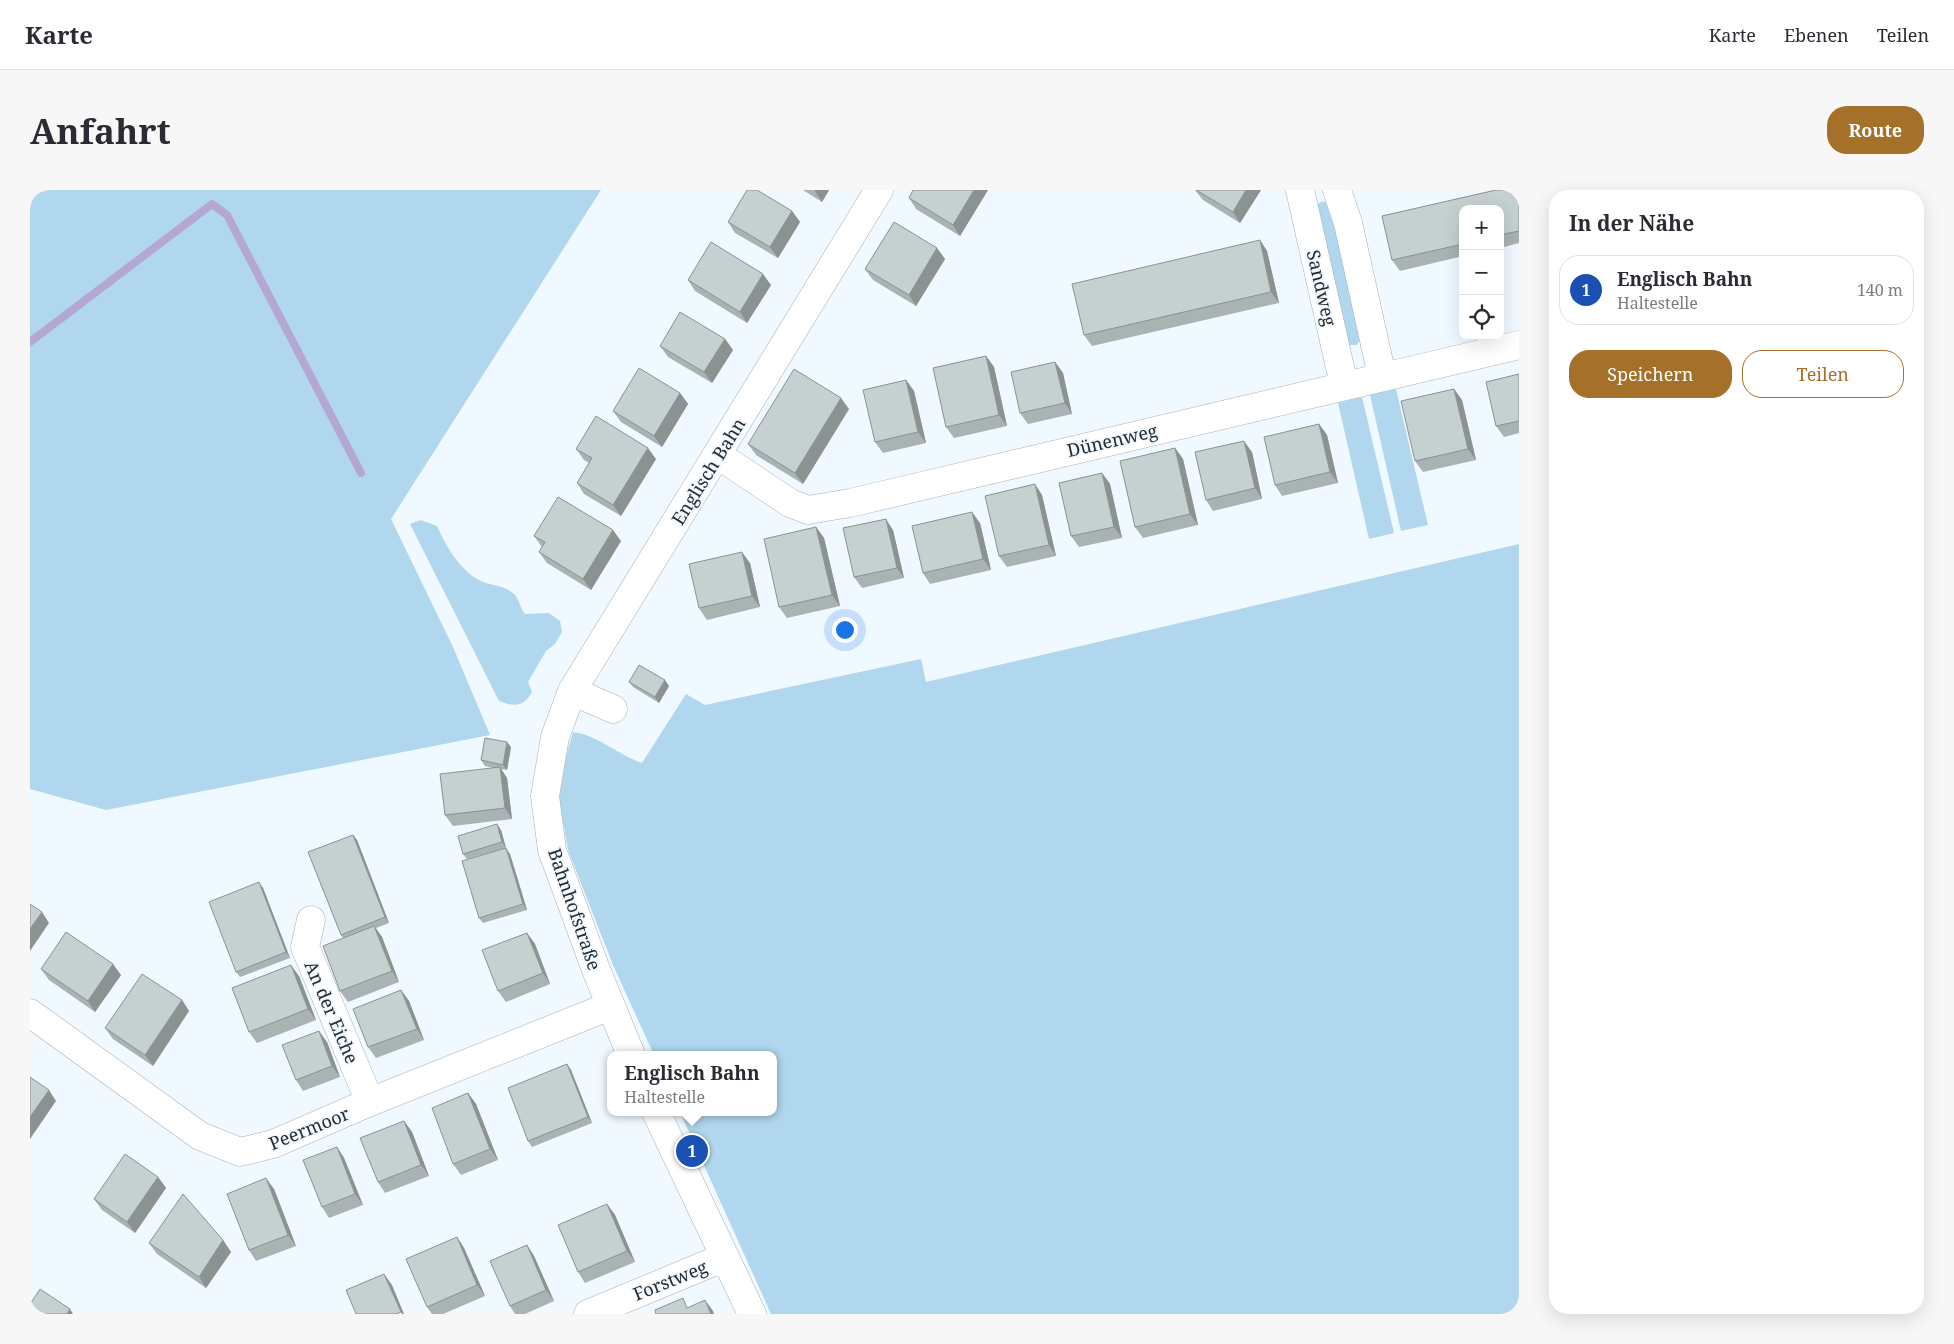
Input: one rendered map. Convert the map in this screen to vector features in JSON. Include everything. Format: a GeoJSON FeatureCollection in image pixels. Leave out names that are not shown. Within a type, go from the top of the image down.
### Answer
{"type":"FeatureCollection","features":[{"type":"Feature","properties":{"kind":"street","name":"Englisch Bahn"},"geometry":{"type":"LineString","coordinates":[[551,758],[555,737],[572,691],[879,190]]}},
{"type":"Feature","properties":{"kind":"street","name":"Sandweg"},"geometry":{"type":"LineString","coordinates":[[1303,190],[1305,216],[1344,385]]}},
{"type":"Feature","properties":{"kind":"street"},"geometry":{"type":"LineString","coordinates":[[1337,190],[1348,223],[1382,376]]}},
{"type":"Feature","properties":{"kind":"street","name":"Dünenweg"},"geometry":{"type":"LineString","coordinates":[[718,455],[790,503],[808,510],[850,503],[1519,345]]}},
{"type":"Feature","properties":{"kind":"street"},"geometry":{"type":"LineString","coordinates":[[572,691],[612,709]]}},
{"type":"Feature","properties":{"kind":"street","name":"Bahnhofstraße"},"geometry":{"type":"LineString","coordinates":[[551,758],[545,796],[552,850],[610,1006],[629,1051]]}},
{"type":"Feature","properties":{"kind":"street","name":"An der Eiche"},"geometry":{"type":"LineString","coordinates":[[311,920],[305,946],[370,1102]]}},
{"type":"Feature","properties":{"kind":"street","name":"Peermoor"},"geometry":{"type":"LineString","coordinates":[[30,1013],[200,1136],[240,1152],[273,1144],[370,1102],[610,1006]]}},
{"type":"Feature","properties":{"kind":"street"},"geometry":{"type":"LineString","coordinates":[[658,1116],[752,1314]]}},
{"type":"Feature","properties":{"kind":"street","name":"Forstweg"},"geometry":{"type":"LineString","coordinates":[[588,1314],[725,1257]]}},
{"type":"Feature","properties":{"kind":"shaded area"},"geometry":{"type":"Polygon","coordinates":[[[30,190],[601,190],[391,519],[453,647],[490,735],[106,810],[30,789],[30,190]]]}},
{"type":"Feature","properties":{"kind":"shaded area"},"geometry":{"type":"Polygon","coordinates":[[[1323,201],[1330,205],[1360,339],[1357,345],[1349,345],[1346,342],[1316,205],[1323,201]]]}},
{"type":"Feature","properties":{"kind":"shaded area"},"geometry":{"type":"Polygon","coordinates":[[[1396,389],[1428,525],[1401,531],[1370,395],[1396,389]]]}},
{"type":"Feature","properties":{"kind":"shaded area"},"geometry":{"type":"Polygon","coordinates":[[[1362,397],[1394,533],[1369,539],[1338,403],[1362,397]]]}},
{"type":"Feature","properties":{"kind":"shaded area"},"geometry":{"type":"Polygon","coordinates":[[[421,520],[437,526],[454,557],[473,577],[510,591],[516,596],[525,614],[549,613],[560,621],[562,632],[555,644],[546,651],[528,682],[532,692],[526,701],[514,705],[499,701],[410,524],[421,520]]]}},
{"type":"Feature","properties":{"kind":"shaded area"},"geometry":{"type":"Polygon","coordinates":[[[1519,544],[1519,1314],[771,1314],[682,1116],[777,1116],[777,1051],[652,1051],[613,965],[568,850],[559,800],[564,764],[573,732],[591,737],[642,763],[686,694],[705,705],[921,659],[926,682],[1519,544]]]}},
{"type":"Feature","properties":{"kind":"building"},"geometry":{"type":"Polygon","coordinates":[[[747,190],[757,190],[792,211],[770,247],[728,222],[747,190]]]}},
{"type":"Feature","properties":{"kind":"building"},"geometry":{"type":"Polygon","coordinates":[[[913,190],[974,190],[953,225],[909,198],[913,190]]]}},
{"type":"Feature","properties":{"kind":"building"},"geometry":{"type":"Polygon","coordinates":[[[1196,190],[1246,190],[1233,212],[1196,190]]]}},
{"type":"Feature","properties":{"kind":"building"},"geometry":{"type":"Polygon","coordinates":[[[1496,190],[1519,190],[1519,231],[1504,234],[1504,205],[1459,205],[1459,245],[1392,260],[1382,216],[1496,190]]]}},
{"type":"Feature","properties":{"kind":"building"},"geometry":{"type":"Polygon","coordinates":[[[894,222],[937,248],[909,295],[865,269],[894,222]]]}},
{"type":"Feature","properties":{"kind":"building"},"geometry":{"type":"Polygon","coordinates":[[[1260,240],[1271,292],[1084,335],[1072,284],[1260,240]]]}},
{"type":"Feature","properties":{"kind":"building"},"geometry":{"type":"Polygon","coordinates":[[[711,242],[763,274],[740,312],[688,280],[711,242]]]}},
{"type":"Feature","properties":{"kind":"building"},"geometry":{"type":"Polygon","coordinates":[[[680,312],[725,339],[704,372],[660,346],[680,312]]]}},
{"type":"Feature","properties":{"kind":"building"},"geometry":{"type":"Polygon","coordinates":[[[986,356],[999,415],[946,427],[933,368],[986,356]]]}},
{"type":"Feature","properties":{"kind":"building"},"geometry":{"type":"Polygon","coordinates":[[[1055,362],[1065,403],[1020,413],[1011,372],[1055,362]]]}},
{"type":"Feature","properties":{"kind":"building"},"geometry":{"type":"Polygon","coordinates":[[[639,368],[680,393],[654,436],[613,411],[639,368]]]}},
{"type":"Feature","properties":{"kind":"building"},"geometry":{"type":"Polygon","coordinates":[[[794,369],[841,398],[795,473],[748,444],[794,369]]]}},
{"type":"Feature","properties":{"kind":"building"},"geometry":{"type":"Polygon","coordinates":[[[1519,374],[1519,421],[1496,426],[1486,382],[1519,374]]]}},
{"type":"Feature","properties":{"kind":"building"},"geometry":{"type":"Polygon","coordinates":[[[906,380],[918,432],[875,442],[863,390],[906,380]]]}},
{"type":"Feature","properties":{"kind":"building"},"geometry":{"type":"Polygon","coordinates":[[[1454,389],[1468,449],[1415,461],[1401,401],[1454,389]]]}},
{"type":"Feature","properties":{"kind":"building"},"geometry":{"type":"Polygon","coordinates":[[[596,416],[648,448],[613,505],[577,483],[592,458],[576,449],[596,416]]]}},
{"type":"Feature","properties":{"kind":"building"},"geometry":{"type":"Polygon","coordinates":[[[1319,424],[1330,472],[1275,485],[1264,437],[1319,424]]]}},
{"type":"Feature","properties":{"kind":"building"},"geometry":{"type":"Polygon","coordinates":[[[1244,441],[1255,488],[1206,500],[1195,452],[1244,441]]]}},
{"type":"Feature","properties":{"kind":"building"},"geometry":{"type":"Polygon","coordinates":[[[1175,448],[1190,514],[1135,527],[1120,461],[1175,448]]]}},
{"type":"Feature","properties":{"kind":"building"},"geometry":{"type":"Polygon","coordinates":[[[1102,473],[1114,527],[1071,536],[1059,483],[1102,473]]]}},
{"type":"Feature","properties":{"kind":"building"},"geometry":{"type":"Polygon","coordinates":[[[1035,484],[1049,545],[999,556],[985,496],[1035,484]]]}},
{"type":"Feature","properties":{"kind":"building"},"geometry":{"type":"Polygon","coordinates":[[[558,497],[613,530],[583,579],[539,552],[545,542],[534,536],[558,497]]]}},
{"type":"Feature","properties":{"kind":"building"},"geometry":{"type":"Polygon","coordinates":[[[972,512],[983,559],[923,573],[912,526],[972,512]]]}},
{"type":"Feature","properties":{"kind":"building"},"geometry":{"type":"Polygon","coordinates":[[[886,519],[897,568],[854,577],[843,528],[886,519]]]}},
{"type":"Feature","properties":{"kind":"building"},"geometry":{"type":"Polygon","coordinates":[[[816,527],[832,595],[779,607],[764,539],[816,527]]]}},
{"type":"Feature","properties":{"kind":"building"},"geometry":{"type":"Polygon","coordinates":[[[742,552],[752,596],[699,608],[689,564],[742,552]]]}},
{"type":"Feature","properties":{"kind":"building"},"geometry":{"type":"Polygon","coordinates":[[[639,665],[665,680],[655,697],[629,682],[639,665]]]}},
{"type":"Feature","properties":{"kind":"building"},"geometry":{"type":"Polygon","coordinates":[[[485,738],[507,742],[503,765],[481,760],[485,738]]]}},
{"type":"Feature","properties":{"kind":"building"},"geometry":{"type":"Polygon","coordinates":[[[500,767],[505,808],[445,815],[440,774],[500,767]]]}},
{"type":"Feature","properties":{"kind":"building"},"geometry":{"type":"Polygon","coordinates":[[[497,824],[502,842],[463,854],[458,836],[497,824]]]}},
{"type":"Feature","properties":{"kind":"building"},"geometry":{"type":"Polygon","coordinates":[[[353,835],[385,917],[341,935],[308,852],[353,835]]]}},
{"type":"Feature","properties":{"kind":"building"},"geometry":{"type":"Polygon","coordinates":[[[506,848],[523,904],[479,918],[462,861],[506,848]]]}},
{"type":"Feature","properties":{"kind":"building"},"geometry":{"type":"Polygon","coordinates":[[[259,882],[286,952],[236,972],[209,902],[259,882]]]}},
{"type":"Feature","properties":{"kind":"building"},"geometry":{"type":"Polygon","coordinates":[[[30,904],[42,912],[30,929],[30,904]]]}},
{"type":"Feature","properties":{"kind":"building"},"geometry":{"type":"Polygon","coordinates":[[[374,926],[392,971],[340,991],[323,946],[374,926]]]}},
{"type":"Feature","properties":{"kind":"building"},"geometry":{"type":"Polygon","coordinates":[[[66,932],[113,964],[88,1001],[41,969],[66,932]]]}},
{"type":"Feature","properties":{"kind":"building"},"geometry":{"type":"Polygon","coordinates":[[[527,933],[543,973],[498,991],[482,950],[527,933]]]}},
{"type":"Feature","properties":{"kind":"building"},"geometry":{"type":"Polygon","coordinates":[[[291,965],[308,1009],[249,1032],[232,988],[291,965]]]}},
{"type":"Feature","properties":{"kind":"building"},"geometry":{"type":"Polygon","coordinates":[[[142,974],[182,1000],[145,1055],[105,1028],[142,974]]]}},
{"type":"Feature","properties":{"kind":"building"},"geometry":{"type":"Polygon","coordinates":[[[401,990],[417,1029],[368,1047],[353,1009],[401,990]]]}},
{"type":"Feature","properties":{"kind":"building"},"geometry":{"type":"Polygon","coordinates":[[[319,1031],[332,1066],[296,1080],[282,1045],[319,1031]]]}},
{"type":"Feature","properties":{"kind":"building"},"geometry":{"type":"Polygon","coordinates":[[[567,1064],[588,1117],[528,1141],[508,1088],[567,1064]]]}},
{"type":"Feature","properties":{"kind":"building"},"geometry":{"type":"Polygon","coordinates":[[[30,1077],[49,1090],[30,1117],[30,1077]]]}},
{"type":"Feature","properties":{"kind":"building"},"geometry":{"type":"Polygon","coordinates":[[[468,1093],[490,1149],[453,1164],[432,1108],[468,1093]]]}},
{"type":"Feature","properties":{"kind":"building"},"geometry":{"type":"Polygon","coordinates":[[[404,1121],[421,1165],[378,1182],[360,1138],[404,1121]]]}},
{"type":"Feature","properties":{"kind":"building"},"geometry":{"type":"Polygon","coordinates":[[[337,1147],[355,1194],[322,1207],[303,1160],[337,1147]]]}},
{"type":"Feature","properties":{"kind":"building"},"geometry":{"type":"Polygon","coordinates":[[[125,1154],[158,1177],[127,1222],[94,1199],[125,1154]]]}},
{"type":"Feature","properties":{"kind":"building"},"geometry":{"type":"Polygon","coordinates":[[[266,1178],[288,1235],[249,1250],[227,1194],[266,1178]]]}},
{"type":"Feature","properties":{"kind":"building"},"geometry":{"type":"Polygon","coordinates":[[[183,1194],[223,1240],[199,1277],[149,1243],[183,1194]]]}},
{"type":"Feature","properties":{"kind":"building"},"geometry":{"type":"Polygon","coordinates":[[[607,1204],[627,1251],[578,1272],[558,1225],[607,1204]]]}},
{"type":"Feature","properties":{"kind":"building"},"geometry":{"type":"Polygon","coordinates":[[[457,1237],[477,1285],[427,1307],[406,1259],[457,1237]]]}},
{"type":"Feature","properties":{"kind":"building"},"geometry":{"type":"Polygon","coordinates":[[[527,1245],[546,1290],[510,1306],[490,1261],[527,1245]]]}},
{"type":"Feature","properties":{"kind":"building"},"geometry":{"type":"Polygon","coordinates":[[[384,1274],[401,1312],[396,1314],[356,1314],[346,1290],[384,1274]]]}},
{"type":"Feature","properties":{"kind":"building"},"geometry":{"type":"Polygon","coordinates":[[[40,1289],[70,1309],[67,1314],[30,1314],[30,1304],[40,1289]]]}},
{"type":"Feature","properties":{"kind":"building"},"geometry":{"type":"Polygon","coordinates":[[[683,1298],[687,1308],[705,1300],[711,1314],[656,1314],[655,1310],[683,1298]]]}},
{"type":"Feature","properties":{"kind":"waterway"},"geometry":{"type":"LineString","coordinates":[[30,342],[212,204],[227,215],[361,473]]}},
{"type":"Feature","properties":{"kind":"place","name":"Englisch Bahn"},"geometry":{"type":"Point","coordinates":[692,1151]}}]}
